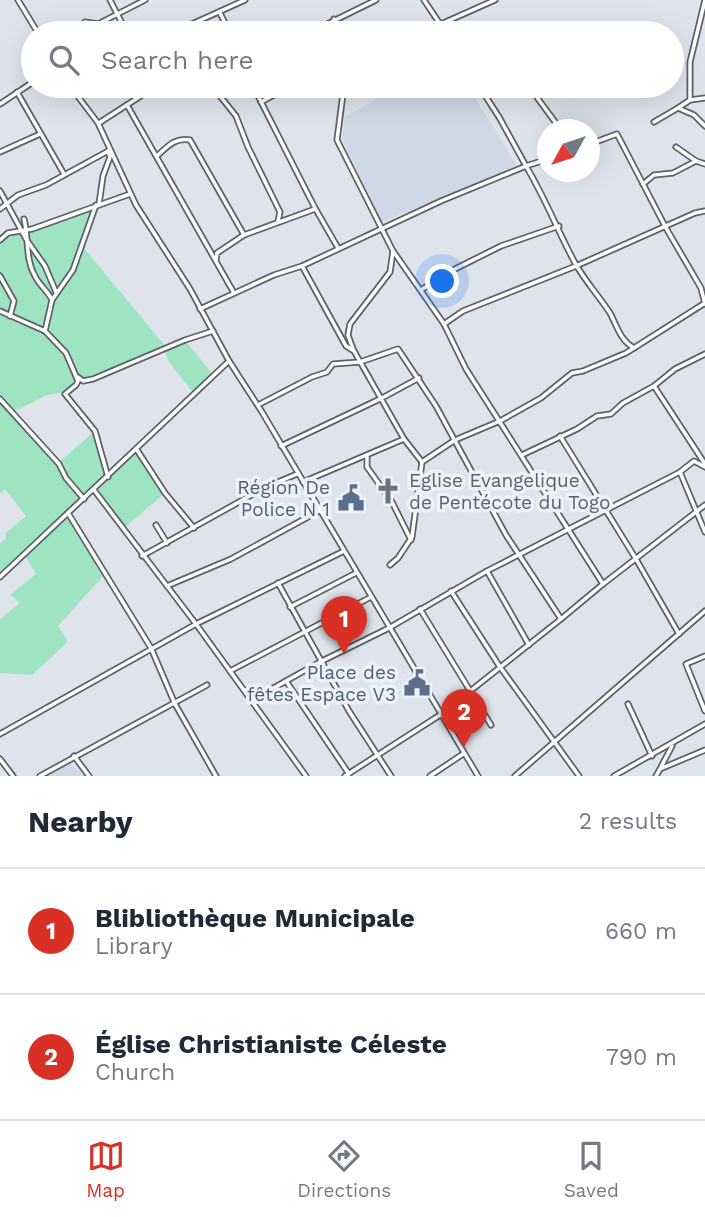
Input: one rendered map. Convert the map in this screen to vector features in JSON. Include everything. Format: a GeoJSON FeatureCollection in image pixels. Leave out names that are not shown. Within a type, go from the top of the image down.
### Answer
{"type":"FeatureCollection","features":[{"type":"Feature","properties":{"kind":"street"},"geometry":{"type":"LineString","coordinates":[[19,0],[31,21]]}},
{"type":"Feature","properties":{"kind":"street"},"geometry":{"type":"LineString","coordinates":[[110,0],[120,21]]}},
{"type":"Feature","properties":{"kind":"street"},"geometry":{"type":"LineString","coordinates":[[103,21],[145,0]]}},
{"type":"Feature","properties":{"kind":"street"},"geometry":{"type":"LineString","coordinates":[[201,21],[245,0]]}},
{"type":"Feature","properties":{"kind":"street"},"geometry":{"type":"LineString","coordinates":[[330,21],[376,0]]}},
{"type":"Feature","properties":{"kind":"street"},"geometry":{"type":"LineString","coordinates":[[424,0],[439,21]]}},
{"type":"Feature","properties":{"kind":"street"},"geometry":{"type":"LineString","coordinates":[[448,21],[495,0]]}},
{"type":"Feature","properties":{"kind":"street"},"geometry":{"type":"LineString","coordinates":[[690,100],[690,62],[705,0]]}},
{"type":"Feature","properties":{"kind":"street"},"geometry":{"type":"LineString","coordinates":[[220,13],[224,21]]}},
{"type":"Feature","properties":{"kind":"street"},"geometry":{"type":"LineString","coordinates":[[0,104],[21,90]]}},
{"type":"Feature","properties":{"kind":"street"},"geometry":{"type":"LineString","coordinates":[[17,92],[64,174]]}},
{"type":"Feature","properties":{"kind":"street"},"geometry":{"type":"LineString","coordinates":[[80,98],[98,123],[130,194],[478,776]]}},
{"type":"Feature","properties":{"kind":"street"},"geometry":{"type":"LineString","coordinates":[[98,123],[136,98]]}},
{"type":"Feature","properties":{"kind":"street"},"geometry":{"type":"LineString","coordinates":[[222,98],[236,116],[280,212],[278,221]]}},
{"type":"Feature","properties":{"kind":"street"},"geometry":{"type":"LineString","coordinates":[[259,98],[338,248]]}},
{"type":"Feature","properties":{"kind":"street"},"geometry":{"type":"LineString","coordinates":[[261,102],[268,98]]}},
{"type":"Feature","properties":{"kind":"street"},"geometry":{"type":"LineString","coordinates":[[342,98],[337,140],[393,251],[443,324],[466,369],[603,584]]}},
{"type":"Feature","properties":{"kind":"street"},"geometry":{"type":"LineString","coordinates":[[487,98],[544,196],[576,266],[612,317],[621,335],[634,348]]}},
{"type":"Feature","properties":{"kind":"street"},"geometry":{"type":"LineString","coordinates":[[537,98],[553,119]]}},
{"type":"Feature","properties":{"kind":"street"},"geometry":{"type":"LineString","coordinates":[[654,122],[690,100],[705,98]]}},
{"type":"Feature","properties":{"kind":"street"},"geometry":{"type":"LineString","coordinates":[[127,105],[234,293]]}},
{"type":"Feature","properties":{"kind":"street"},"geometry":{"type":"LineString","coordinates":[[678,108],[694,115],[705,126]]}},
{"type":"Feature","properties":{"kind":"street"},"geometry":{"type":"LineString","coordinates":[[0,152],[40,134]]}},
{"type":"Feature","properties":{"kind":"street"},"geometry":{"type":"LineString","coordinates":[[422,462],[455,439],[500,421],[541,398],[572,373],[594,367],[634,348],[705,304],[701,288],[617,134],[600,140]]}},
{"type":"Feature","properties":{"kind":"street"},"geometry":{"type":"LineString","coordinates":[[157,156],[174,141],[181,138],[190,141],[244,235]]}},
{"type":"Feature","properties":{"kind":"street"},"geometry":{"type":"LineString","coordinates":[[676,147],[705,164]]}},
{"type":"Feature","properties":{"kind":"street"},"geometry":{"type":"LineString","coordinates":[[0,209],[18,195],[46,185],[109,150]]}},
{"type":"Feature","properties":{"kind":"street"},"geometry":{"type":"LineString","coordinates":[[45,331],[55,292],[61,288],[76,264],[97,205],[110,157],[109,150]]}},
{"type":"Feature","properties":{"kind":"street"},"geometry":{"type":"LineString","coordinates":[[643,184],[654,175],[673,173],[696,161]]}},
{"type":"Feature","properties":{"kind":"street"},"geometry":{"type":"LineString","coordinates":[[200,309],[274,275],[302,266],[382,227],[537,162]]}},
{"type":"Feature","properties":{"kind":"street"},"geometry":{"type":"LineString","coordinates":[[0,191],[29,244],[45,265],[55,292]]}},
{"type":"Feature","properties":{"kind":"street"},"geometry":{"type":"LineString","coordinates":[[0,240],[7,234],[130,194]]}},
{"type":"Feature","properties":{"kind":"street"},"geometry":{"type":"LineString","coordinates":[[215,262],[217,253],[244,235],[315,208]]}},
{"type":"Feature","properties":{"kind":"street"},"geometry":{"type":"LineString","coordinates":[[443,324],[463,311],[705,211]]}},
{"type":"Feature","properties":{"kind":"street"},"geometry":{"type":"LineString","coordinates":[[24,219],[29,244],[28,256],[35,277],[52,300]]}},
{"type":"Feature","properties":{"kind":"street"},"geometry":{"type":"LineString","coordinates":[[421,290],[447,273],[501,246],[559,226]]}},
{"type":"Feature","properties":{"kind":"street"},"geometry":{"type":"LineString","coordinates":[[390,565],[411,540],[421,485],[422,462],[404,439],[383,398],[370,381],[348,335],[350,324],[390,272],[393,251]]}},
{"type":"Feature","properties":{"kind":"street"},"geometry":{"type":"LineString","coordinates":[[302,266],[346,346],[354,351]]}},
{"type":"Feature","properties":{"kind":"street"},"geometry":{"type":"LineString","coordinates":[[0,276],[14,301],[10,316]]}},
{"type":"Feature","properties":{"kind":"street"},"geometry":{"type":"LineString","coordinates":[[0,312],[45,331],[66,353],[78,377],[83,380],[93,379],[213,331]]}},
{"type":"Feature","properties":{"kind":"street"},"geometry":{"type":"LineString","coordinates":[[257,405],[327,372],[333,364],[360,362],[398,349],[419,378],[455,439],[506,536],[561,620]]}},
{"type":"Feature","properties":{"kind":"street"},"geometry":{"type":"LineString","coordinates":[[521,455],[577,429],[597,416],[611,414],[623,403],[654,386],[676,369],[705,354]]}},
{"type":"Feature","properties":{"kind":"street"},"geometry":{"type":"LineString","coordinates":[[0,577],[229,361]]}},
{"type":"Feature","properties":{"kind":"street"},"geometry":{"type":"LineString","coordinates":[[78,377],[76,385],[65,394],[95,432],[108,477]]}},
{"type":"Feature","properties":{"kind":"street"},"geometry":{"type":"LineString","coordinates":[[281,446],[419,378]]}},
{"type":"Feature","properties":{"kind":"street"},"geometry":{"type":"LineString","coordinates":[[654,386],[705,466]]}},
{"type":"Feature","properties":{"kind":"street"},"geometry":{"type":"LineString","coordinates":[[0,399],[59,464],[66,478],[84,499]]}},
{"type":"Feature","properties":{"kind":"street"},"geometry":{"type":"LineString","coordinates":[[560,436],[636,559],[678,634]]}},
{"type":"Feature","properties":{"kind":"street"},"geometry":{"type":"LineString","coordinates":[[302,482],[367,457],[404,439]]}},
{"type":"Feature","properties":{"kind":"street"},"geometry":{"type":"LineString","coordinates":[[137,450],[165,493],[194,528]]}},
{"type":"Feature","properties":{"kind":"street"},"geometry":{"type":"LineString","coordinates":[[367,457],[367,467],[392,502],[411,540]]}},
{"type":"Feature","properties":{"kind":"street"},"geometry":{"type":"LineString","coordinates":[[252,700],[389,628],[487,571],[680,472],[694,461],[705,466]]}},
{"type":"Feature","properties":{"kind":"street"},"geometry":{"type":"LineString","coordinates":[[680,472],[705,532]]}},
{"type":"Feature","properties":{"kind":"street"},"geometry":{"type":"LineString","coordinates":[[142,556],[265,487],[297,474]]}},
{"type":"Feature","properties":{"kind":"street"},"geometry":{"type":"LineString","coordinates":[[94,490],[196,624],[306,776]]}},
{"type":"Feature","properties":{"kind":"street"},"geometry":{"type":"LineString","coordinates":[[286,681],[347,775],[440,715],[705,505]]}},
{"type":"Feature","properties":{"kind":"street"},"geometry":{"type":"LineString","coordinates":[[167,586],[231,559],[319,511]]}},
{"type":"Feature","properties":{"kind":"street"},"geometry":{"type":"LineString","coordinates":[[68,513],[151,648],[175,704],[216,776]]}},
{"type":"Feature","properties":{"kind":"street"},"geometry":{"type":"LineString","coordinates":[[156,525],[167,543]]}},
{"type":"Feature","properties":{"kind":"street"},"geometry":{"type":"LineString","coordinates":[[0,734],[196,624],[344,551]]}},
{"type":"Feature","properties":{"kind":"street"},"geometry":{"type":"LineString","coordinates":[[487,571],[529,645]]}},
{"type":"Feature","properties":{"kind":"street"},"geometry":{"type":"LineString","coordinates":[[290,607],[356,573]]}},
{"type":"Feature","properties":{"kind":"street"},"geometry":{"type":"LineString","coordinates":[[278,583],[320,662],[391,776]]}},
{"type":"Feature","properties":{"kind":"street"},"geometry":{"type":"LineString","coordinates":[[450,591],[500,667],[579,776]]}},
{"type":"Feature","properties":{"kind":"street"},"geometry":{"type":"LineString","coordinates":[[230,671],[371,597]]}},
{"type":"Feature","properties":{"kind":"street"},"geometry":{"type":"LineString","coordinates":[[420,609],[491,725]]}},
{"type":"Feature","properties":{"kind":"street"},"geometry":{"type":"LineString","coordinates":[[515,776],[705,611]]}},
{"type":"Feature","properties":{"kind":"street"},"geometry":{"type":"LineString","coordinates":[[705,656],[686,664],[705,711]]}},
{"type":"Feature","properties":{"kind":"street"},"geometry":{"type":"LineString","coordinates":[[40,776],[207,685]]}},
{"type":"Feature","properties":{"kind":"street"},"geometry":{"type":"LineString","coordinates":[[628,704],[652,756]]}},
{"type":"Feature","properties":{"kind":"street"},"geometry":{"type":"LineString","coordinates":[[614,776],[705,724]]}},
{"type":"Feature","properties":{"kind":"street"},"geometry":{"type":"LineString","coordinates":[[656,776],[673,743]]}},
{"type":"Feature","properties":{"kind":"street"},"geometry":{"type":"LineString","coordinates":[[660,769],[705,750]]}},
{"type":"Feature","properties":{"kind":"street"},"geometry":{"type":"LineString","coordinates":[[430,776],[464,754]]}},
{"type":"Feature","properties":{"kind":"street"},"geometry":{"type":"LineString","coordinates":[[74,756],[89,776]]}},
{"type":"Feature","properties":{"kind":"street"},"geometry":{"type":"LineString","coordinates":[[0,759],[13,776]]}},
{"type":"Feature","properties":{"kind":"shaded area"},"geometry":{"type":"Polygon","coordinates":[[[379,98],[475,98],[517,166],[382,222],[342,139],[345,117],[379,98]]]}},
{"type":"Feature","properties":{"kind":"shaded area"},"geometry":{"type":"Polygon","coordinates":[[[69,763],[85,776],[46,776],[69,763]]]}},
{"type":"Feature","properties":{"kind":"green space"},"geometry":{"type":"Polygon","coordinates":[[[96,205],[83,247],[167,348],[185,340],[214,376],[195,395],[169,362],[164,350],[83,381],[78,377],[69,390],[45,396],[13,412],[58,463],[95,431],[108,476],[137,450],[165,493],[123,529],[94,491],[68,513],[104,575],[58,626],[68,642],[32,675],[0,673],[0,619],[20,603],[10,595],[36,574],[24,554],[0,576],[0,544],[6,538],[6,533],[26,516],[5,489],[0,494],[0,239],[7,234],[32,229],[96,205]]]}},
{"type":"Feature","properties":{"kind":"place","name":"Eglise Evangelique de Pentécote du Togo"},"geometry":{"type":"Point","coordinates":[388,491]}},
{"type":"Feature","properties":{"kind":"place","name":"Région De Police N 1"},"geometry":{"type":"Point","coordinates":[351,498]}},
{"type":"Feature","properties":{"kind":"place","name":"Blibliothèque Municipale"},"geometry":{"type":"Point","coordinates":[344,654]}},
{"type":"Feature","properties":{"kind":"place","name":"Place des fêtes Espace V3"},"geometry":{"type":"Point","coordinates":[417,683]}},
{"type":"Feature","properties":{"kind":"place","name":"Église Christianiste Céleste"},"geometry":{"type":"Point","coordinates":[464,747]}}]}
